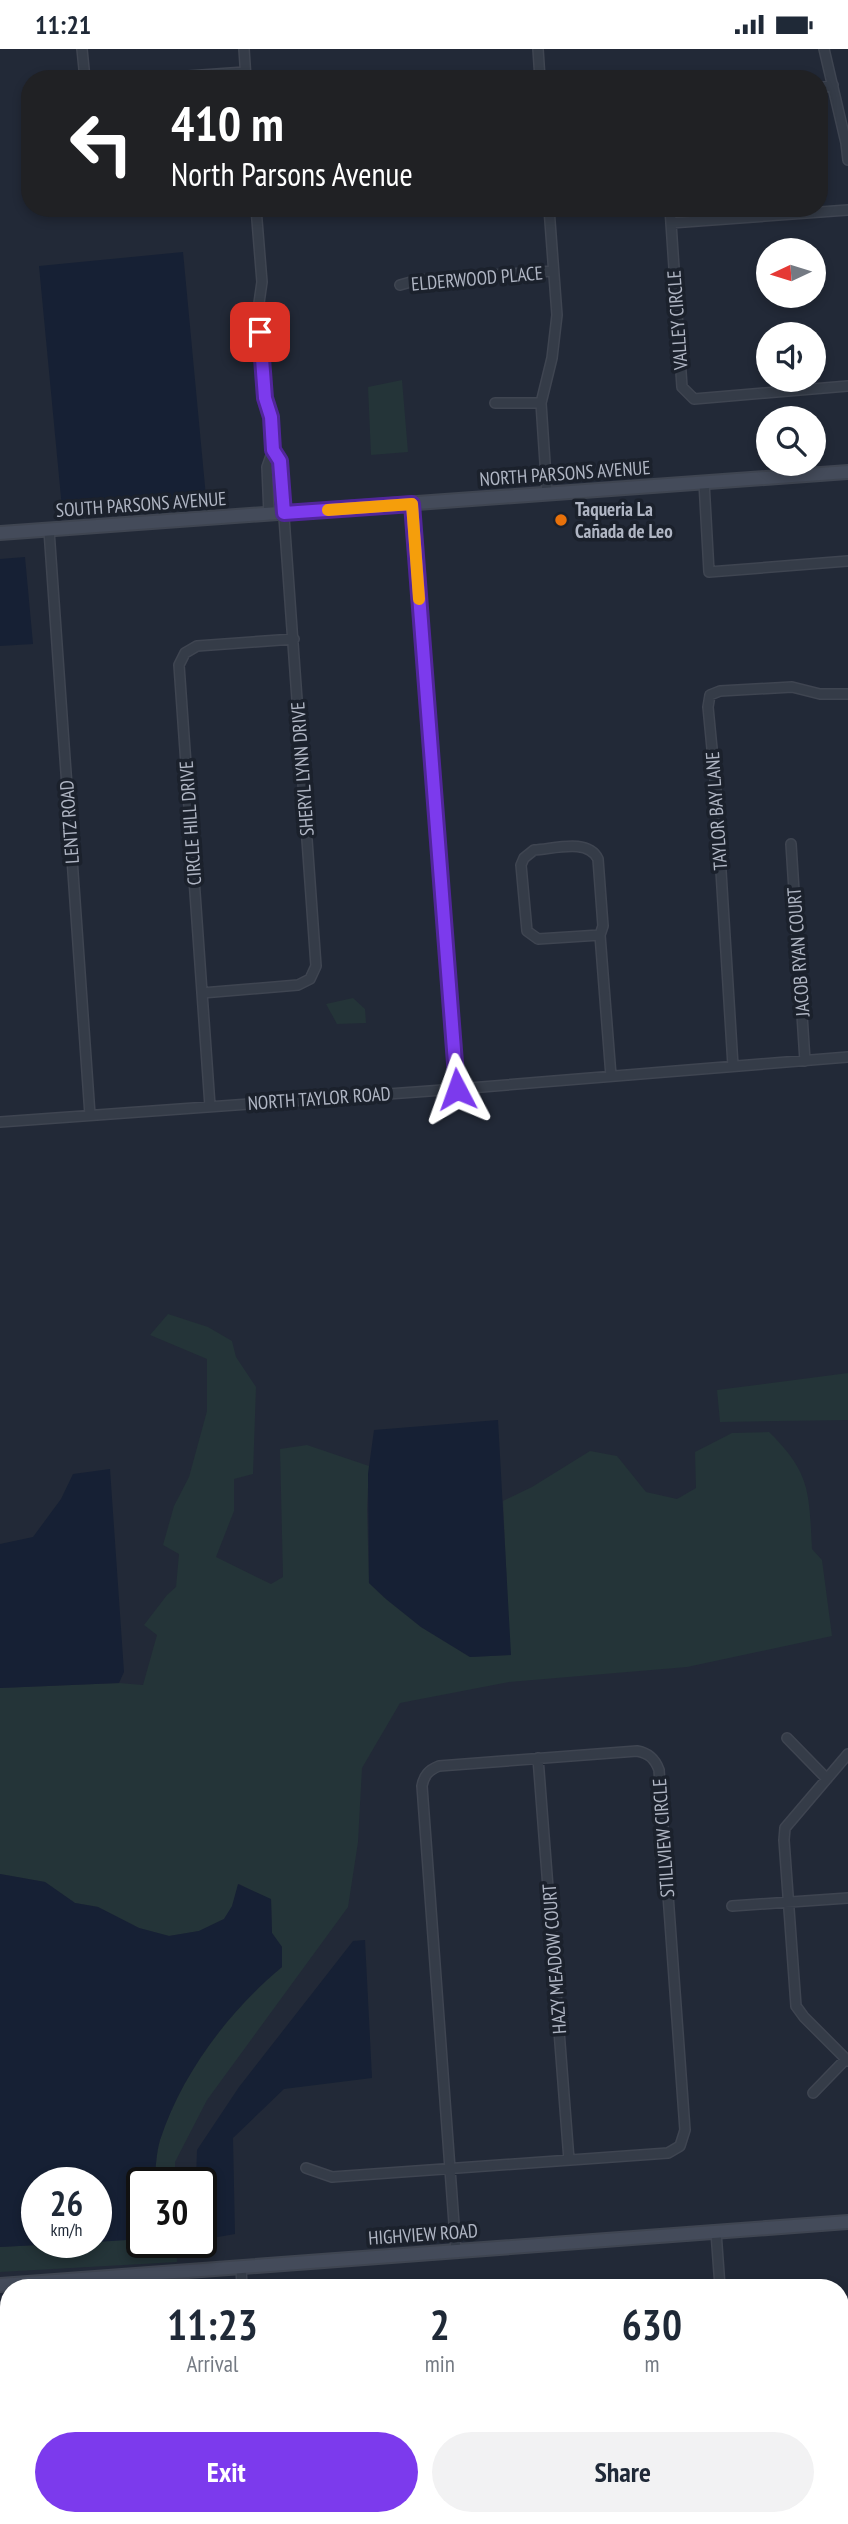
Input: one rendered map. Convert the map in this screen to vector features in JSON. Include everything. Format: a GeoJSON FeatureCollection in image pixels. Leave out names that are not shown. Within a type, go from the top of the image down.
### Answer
{"type":"FeatureCollection","features":[{"type":"Feature","properties":{"kind":"main road","name":"NORTH PARSONS AVENUE"},"geometry":{"type":"LineString","coordinates":[[284,513],[848,472]]}},
{"type":"Feature","properties":{"kind":"main road","name":"SOUTH PARSONS AVENUE"},"geometry":{"type":"LineString","coordinates":[[0,533],[284,513]]}},
{"type":"Feature","properties":{"kind":"main road","name":"HIGHVIEW ROAD"},"geometry":{"type":"LineString","coordinates":[[128,2279],[241,2267],[848,2222]]}},
{"type":"Feature","properties":{"kind":"street"},"geometry":{"type":"LineString","coordinates":[[82,49],[84,70]]}},
{"type":"Feature","properties":{"kind":"street"},"geometry":{"type":"LineString","coordinates":[[244,49],[245,70]]}},
{"type":"Feature","properties":{"kind":"street"},"geometry":{"type":"LineString","coordinates":[[538,49],[539,70]]}},
{"type":"Feature","properties":{"kind":"street"},"geometry":{"type":"LineString","coordinates":[[824,49],[848,160]]}},
{"type":"Feature","properties":{"kind":"street"},"geometry":{"type":"LineString","coordinates":[[828,86],[833,85]]}},
{"type":"Feature","properties":{"kind":"street"},"geometry":{"type":"LineString","coordinates":[[828,211],[848,210]]}},
{"type":"Feature","properties":{"kind":"street","name":"SHERYL LYNN DRIVE"},"geometry":{"type":"LineString","coordinates":[[257,217],[262,282],[258,310],[265,398],[271,417],[273,450],[267,467],[269,515]]}},
{"type":"Feature","properties":{"kind":"street"},"geometry":{"type":"LineString","coordinates":[[547,493],[541,403],[556,338],[557,315],[550,217]]}},
{"type":"Feature","properties":{"kind":"street","name":"VALLEY CIRCLE"},"geometry":{"type":"LineString","coordinates":[[671,217],[682,387],[694,399],[848,387]]}},
{"type":"Feature","properties":{"kind":"street"},"geometry":{"type":"LineString","coordinates":[[671,223],[753,217]]}},
{"type":"Feature","properties":{"kind":"street","name":"ELDERWOOD PLACE"},"geometry":{"type":"LineString","coordinates":[[400,285],[418,280],[553,271]]}},
{"type":"Feature","properties":{"kind":"street"},"geometry":{"type":"LineString","coordinates":[[495,403],[541,403]]}},
{"type":"Feature","properties":{"kind":"street","name":"SHERYL LYNN DRIVE"},"geometry":{"type":"LineString","coordinates":[[202,993],[298,985],[310,979],[316,966],[280,461],[273,450]]}},
{"type":"Feature","properties":{"kind":"street"},"geometry":{"type":"LineString","coordinates":[[704,482],[709,572],[848,561]]}},
{"type":"Feature","properties":{"kind":"street"},"geometry":{"type":"LineString","coordinates":[[412,504],[457,1089]]}},
{"type":"Feature","properties":{"kind":"street","name":"LENTZ ROAD"},"geometry":{"type":"LineString","coordinates":[[49,530],[90,1115]]}},
{"type":"Feature","properties":{"kind":"street","name":"CIRCLE HILL DRIVE"},"geometry":{"type":"LineString","coordinates":[[210,1106],[179,665],[190,649],[197,646],[294,639]]}},
{"type":"Feature","properties":{"kind":"street","name":"TAYLOR BAY LANE"},"geometry":{"type":"LineString","coordinates":[[733,1066],[716,790],[708,707],[710,695],[720,691],[792,687],[820,694],[848,694]]}},
{"type":"Feature","properties":{"kind":"street","name":"JACOB RYAN COURT"},"geometry":{"type":"LineString","coordinates":[[791,844],[805,1061]]}},
{"type":"Feature","properties":{"kind":"street"},"geometry":{"type":"LineString","coordinates":[[600,935],[538,939],[527,931],[521,865],[528,854],[534,851],[584,846],[595,853],[598,859],[603,926],[600,935],[611,1076]]}},
{"type":"Feature","properties":{"kind":"street","name":"NORTH TAYLOR ROAD"},"geometry":{"type":"LineString","coordinates":[[0,1122],[848,1057]]}},
{"type":"Feature","properties":{"kind":"street"},"geometry":{"type":"LineString","coordinates":[[787,1738],[827,1779]]}},
{"type":"Feature","properties":{"kind":"street","name":"STILLVIEW CIRCLE"},"geometry":{"type":"LineString","coordinates":[[450,2169],[668,2153],[680,2146],[683,2140],[684,2116],[659,1770],[656,1762],[645,1752],[439,1766],[423,1779],[450,2169],[456,2251]]}},
{"type":"Feature","properties":{"kind":"street"},"geometry":{"type":"LineString","coordinates":[[813,2093],[847,2060],[804,2017],[796,2005],[783,1840],[785,1828],[848,1754]]}},
{"type":"Feature","properties":{"kind":"street","name":"HAZY MEADOW COURT"},"geometry":{"type":"LineString","coordinates":[[538,1758],[569,2160]]}},
{"type":"Feature","properties":{"kind":"street"},"geometry":{"type":"LineString","coordinates":[[732,1906],[848,1898]]}},
{"type":"Feature","properties":{"kind":"street"},"geometry":{"type":"LineString","coordinates":[[306,2168],[332,2177],[450,2169]]}},
{"type":"Feature","properties":{"kind":"street"},"geometry":{"type":"LineString","coordinates":[[716,2232],[719,2279]]}},
{"type":"Feature","properties":{"kind":"street"},"geometry":{"type":"LineString","coordinates":[[241,2267],[242,2279]]}},
{"type":"Feature","properties":{"kind":"shaded area"},"geometry":{"type":"Polygon","coordinates":[[[402,380],[408,452],[371,455],[368,387],[402,380]]]}},
{"type":"Feature","properties":{"kind":"shaded area"},"geometry":{"type":"Polygon","coordinates":[[[353,998],[365,1009],[366,1023],[337,1024],[326,1004],[353,998]]]}},
{"type":"Feature","properties":{"kind":"shaded area"},"geometry":{"type":"Polygon","coordinates":[[[168,1314],[208,1327],[232,1341],[236,1357],[256,1387],[253,1474],[234,1479],[234,1511],[216,1557],[271,1584],[283,1577],[280,1449],[307,1445],[369,1466],[369,1583],[421,1627],[470,1657],[510,1655],[503,1501],[532,1487],[590,1451],[617,1456],[646,1492],[677,1499],[696,1488],[695,1452],[732,1433],[769,1432],[793,1460],[805,1485],[812,1549],[822,1560],[832,1636],[687,1667],[509,1682],[400,1703],[362,1768],[358,1842],[348,1907],[207,2100],[175,2162],[175,2167],[156,2167],[160,2140],[181,2091],[194,2067],[226,2023],[262,1984],[282,1967],[282,1947],[272,1933],[271,1900],[239,1884],[232,1907],[224,1919],[199,1931],[169,1936],[139,1928],[98,1907],[75,1903],[45,1882],[0,1874],[0,1688],[119,1683],[143,1685],[157,1635],[144,1625],[176,1587],[179,1554],[163,1545],[174,1506],[189,1477],[207,1411],[207,1359],[150,1335],[168,1314]]]}},
{"type":"Feature","properties":{"kind":"shaded area"},"geometry":{"type":"Polygon","coordinates":[[[848,1373],[848,1420],[720,1422],[717,1390],[848,1373]]]}},
{"type":"Feature","properties":{"kind":"shaded area"},"geometry":{"type":"Polygon","coordinates":[[[126,2240],[126,2258],[177,2258],[177,2262],[0,2272],[0,2247],[21,2246],[21,2258],[112,2258],[112,2241],[126,2240]]]}},
{"type":"Feature","properties":{"kind":"water"},"geometry":{"type":"Polygon","coordinates":[[[183,252],[206,497],[62,508],[39,266],[183,252]]]}},
{"type":"Feature","properties":{"kind":"water"},"geometry":{"type":"Polygon","coordinates":[[[25,557],[33,644],[0,646],[0,559],[25,557]]]}},
{"type":"Feature","properties":{"kind":"water"},"geometry":{"type":"Polygon","coordinates":[[[498,1420],[511,1655],[470,1657],[421,1627],[369,1583],[368,1474],[374,1430],[498,1420]]]}},
{"type":"Feature","properties":{"kind":"water"},"geometry":{"type":"Polygon","coordinates":[[[110,1469],[124,1672],[119,1683],[0,1688],[0,1544],[33,1537],[61,1499],[73,1474],[110,1469]]]}},
{"type":"Feature","properties":{"kind":"water"},"geometry":{"type":"Polygon","coordinates":[[[0,1874],[45,1882],[75,1903],[98,1907],[139,1928],[169,1936],[199,1931],[224,1919],[232,1906],[238,1884],[271,1899],[272,1933],[282,1947],[282,1967],[262,1984],[226,2023],[194,2067],[169,2115],[160,2140],[156,2167],[126,2167],[126,2240],[112,2241],[112,2167],[21,2167],[21,2246],[0,2247],[0,1874]]]}},
{"type":"Feature","properties":{"kind":"water"},"geometry":{"type":"Polygon","coordinates":[[[365,1940],[372,2078],[284,2089],[233,2138],[235,2234],[217,2237],[217,2167],[196,2167],[197,2150],[239,2087],[353,1941],[365,1940]]]}},
{"type":"Feature","properties":{"kind":"slow traffic"},"geometry":{"type":"LineString","coordinates":[[328,510],[412,504],[419,599]]}},
{"type":"Feature","properties":{"kind":"place","name":"Taqueria La Cañada de Leo"},"geometry":{"type":"Point","coordinates":[561,520]}},
{"type":"Feature","properties":{"kind":"route"},"geometry":{"type":"LineString","coordinates":[[260,332],[265,398],[271,417],[273,450],[280,461],[284,513],[412,504],[457,1089]]}}]}
